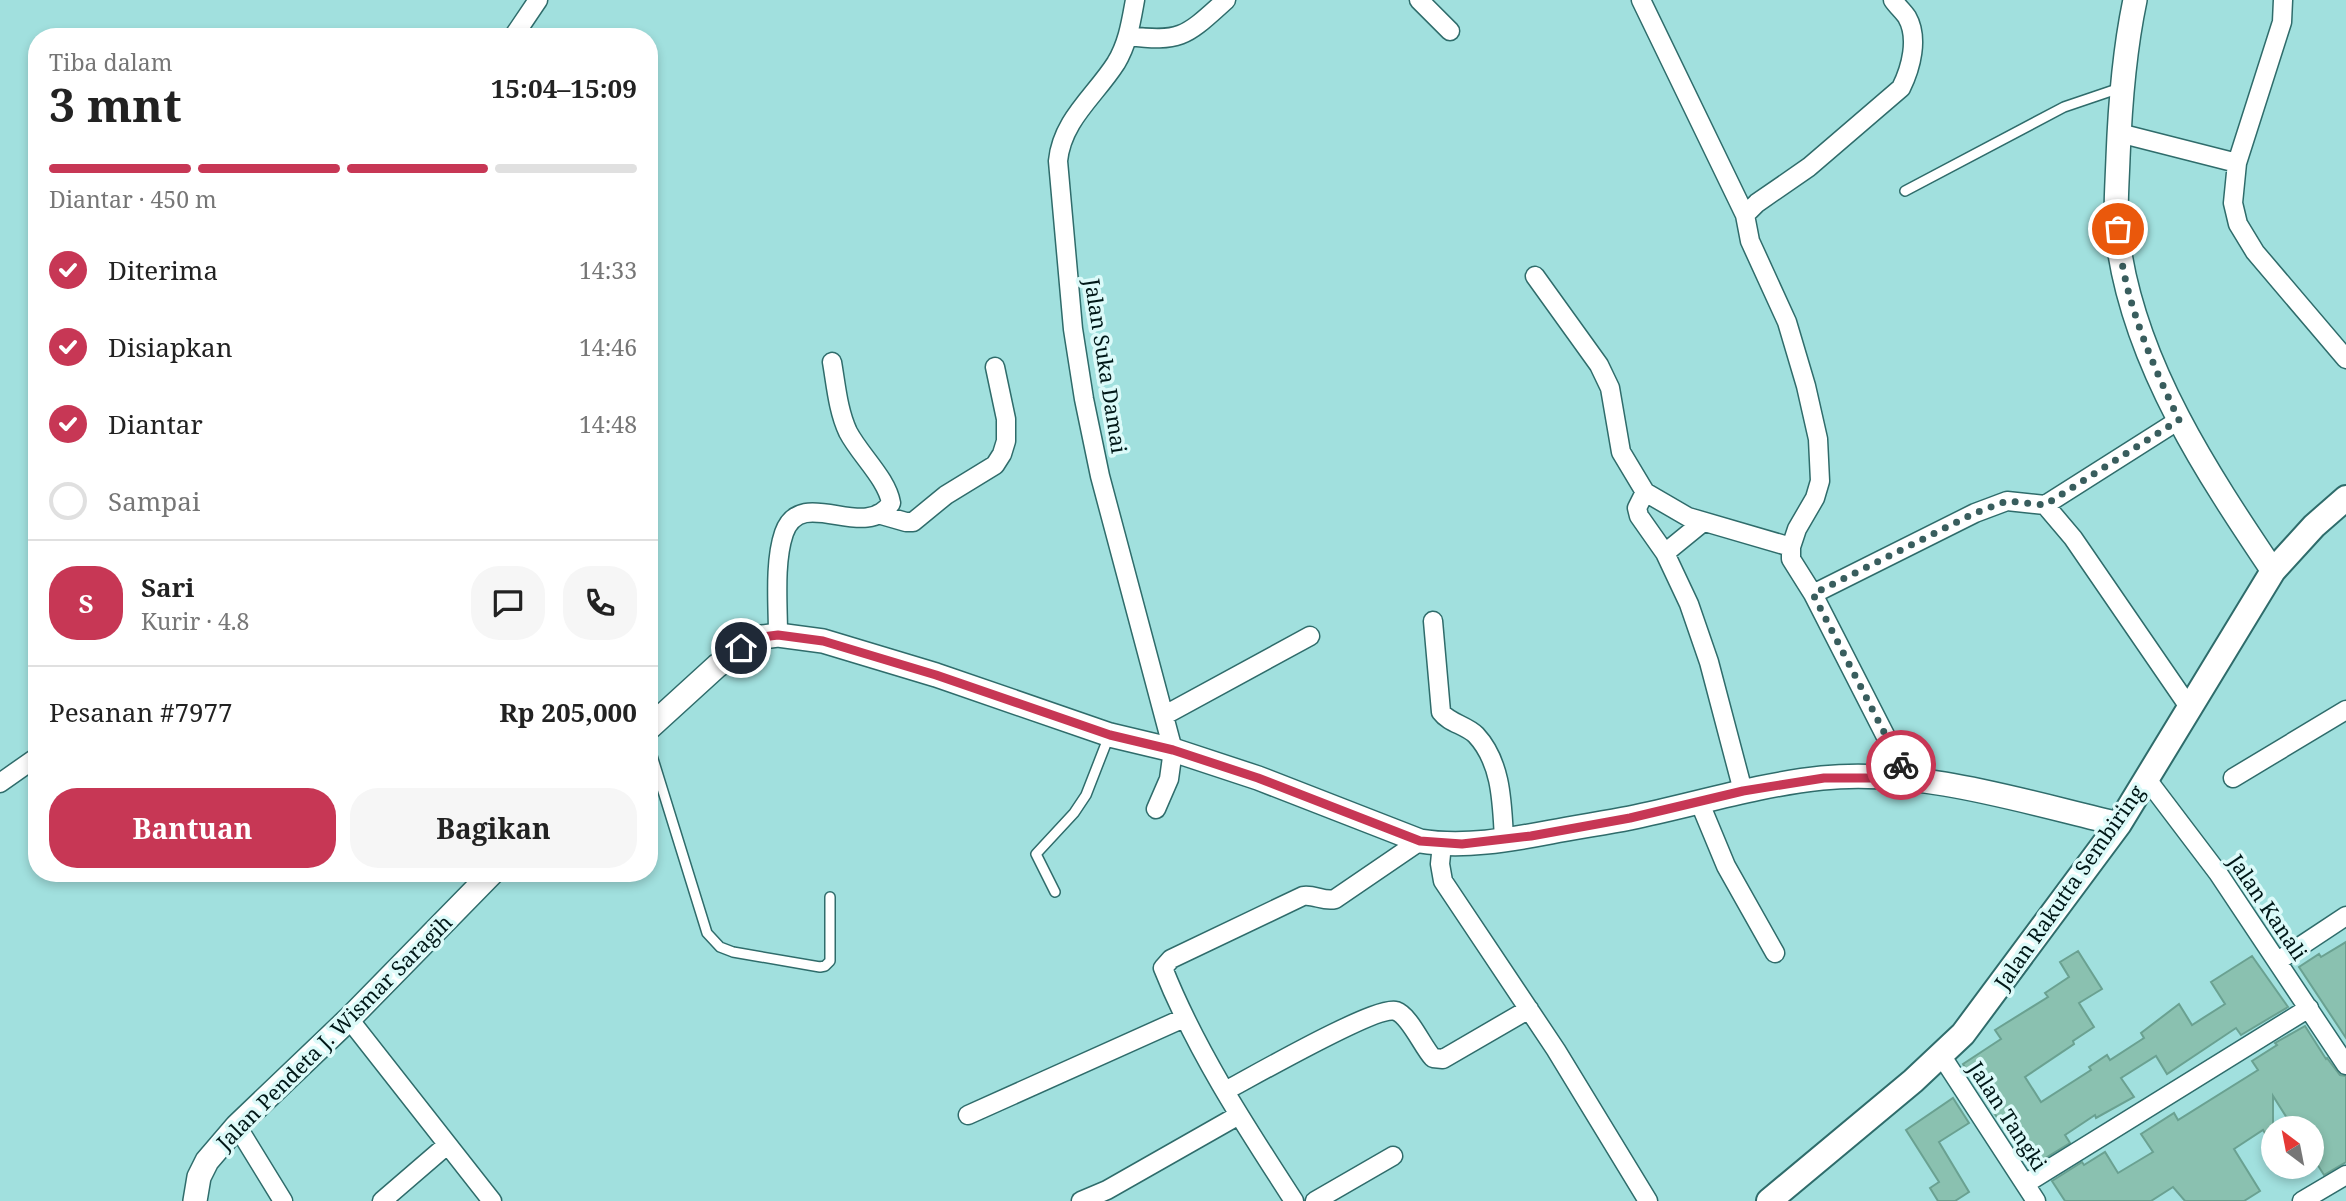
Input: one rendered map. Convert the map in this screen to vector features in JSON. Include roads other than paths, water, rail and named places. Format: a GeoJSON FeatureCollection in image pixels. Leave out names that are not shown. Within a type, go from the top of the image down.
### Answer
{"type":"FeatureCollection","features":[{"type":"Feature","properties":{"kind":"main road","name":"Jalan Rakutta Sembiring"},"geometry":{"type":"LineString","coordinates":[[1769,1201],[1913,1081],[1963,1034],[2119,824],[2273,570],[2314,526],[2346,498]]}},
{"type":"Feature","properties":{"kind":"street"},"geometry":{"type":"LineString","coordinates":[[519,28],[538,0]]}},
{"type":"Feature","properties":{"kind":"street","name":"Jalan Suka Damai"},"geometry":{"type":"LineString","coordinates":[[1135,0],[1129,36],[1116,63],[1067,128],[1060,143],[1058,161],[1073,329],[1084,399],[1100,476],[1173,750]]}},
{"type":"Feature","properties":{"kind":"street"},"geometry":{"type":"LineString","coordinates":[[1129,36],[1160,40],[1182,36],[1226,0]]}},
{"type":"Feature","properties":{"kind":"street"},"geometry":{"type":"LineString","coordinates":[[1419,0],[1450,31]]}},
{"type":"Feature","properties":{"kind":"street"},"geometry":{"type":"LineString","coordinates":[[1641,0],[1745,215],[1750,241],[1787,322],[1806,386],[1818,439],[1820,481],[1815,498],[1797,529],[1791,547],[1791,559],[1813,594],[1908,778]]}},
{"type":"Feature","properties":{"kind":"street"},"geometry":{"type":"LineString","coordinates":[[1745,215],[1808,167],[1901,88],[1909,71],[1913,32],[1907,17],[1893,0]]}},
{"type":"Feature","properties":{"kind":"street"},"geometry":{"type":"LineString","coordinates":[[2135,0],[2122,87],[2119,133],[2116,211],[2119,248],[2139,326],[2179,420],[2273,570]]}},
{"type":"Feature","properties":{"kind":"street"},"geometry":{"type":"LineString","coordinates":[[2283,0],[2283,22],[2237,163],[2233,203],[2238,224],[2255,253],[2346,359]]}},
{"type":"Feature","properties":{"kind":"street"},"geometry":{"type":"LineString","coordinates":[[2119,133],[2237,163]]}},
{"type":"Feature","properties":{"kind":"street"},"geometry":{"type":"LineString","coordinates":[[1535,276],[1599,365],[1610,387],[1621,452],[1645,492],[1688,517],[1791,547]]}},
{"type":"Feature","properties":{"kind":"street"},"geometry":{"type":"LineString","coordinates":[[778,635],[779,552],[784,531],[792,520],[799,513],[810,512],[866,519],[887,509],[891,503],[889,492],[862,455],[842,417],[832,362]]}},
{"type":"Feature","properties":{"kind":"street"},"geometry":{"type":"LineString","coordinates":[[878,514],[906,523],[913,522],[946,495],[995,465],[1006,441],[1006,419],[995,367]]}},
{"type":"Feature","properties":{"kind":"street"},"geometry":{"type":"LineString","coordinates":[[1813,594],[1975,513],[2007,501],[2045,505],[2179,420]]}},
{"type":"Feature","properties":{"kind":"street"},"geometry":{"type":"LineString","coordinates":[[1645,492],[1637,508],[1639,516],[1665,553],[1689,604],[1709,662],[1743,791]]}},
{"type":"Feature","properties":{"kind":"street"},"geometry":{"type":"LineString","coordinates":[[2045,505],[2073,538],[2189,707]]}},
{"type":"Feature","properties":{"kind":"street"},"geometry":{"type":"LineString","coordinates":[[1665,553],[1703,522]]}},
{"type":"Feature","properties":{"kind":"street"},"geometry":{"type":"LineString","coordinates":[[1433,621],[1441,712],[1447,718],[1466,726],[1478,737],[1490,758],[1500,780],[1504,839]]}},
{"type":"Feature","properties":{"kind":"street"},"geometry":{"type":"LineString","coordinates":[[658,720],[741,648],[762,637],[778,635],[835,644],[936,675],[1110,735],[1173,750],[1258,778],[1431,843],[1462,844],[1504,839],[1630,818],[1743,791],[1824,778],[1908,778],[2119,824]]}},
{"type":"Feature","properties":{"kind":"street"},"geometry":{"type":"LineString","coordinates":[[1165,715],[1310,636]]}},
{"type":"Feature","properties":{"kind":"street"},"geometry":{"type":"LineString","coordinates":[[2234,778],[2346,710]]}},
{"type":"Feature","properties":{"kind":"street"},"geometry":{"type":"LineString","coordinates":[[1156,808],[1169,779],[1173,750]]}},
{"type":"Feature","properties":{"kind":"street"},"geometry":{"type":"LineString","coordinates":[[0,783],[28,763]]}},
{"type":"Feature","properties":{"kind":"street","name":"Jalan Kanali"},"geometry":{"type":"LineString","coordinates":[[2146,778],[2218,873],[2346,1065]]}},
{"type":"Feature","properties":{"kind":"street"},"geometry":{"type":"LineString","coordinates":[[1699,801],[1726,866],[1775,953]]}},
{"type":"Feature","properties":{"kind":"street"},"geometry":{"type":"LineString","coordinates":[[1431,843],[1440,864],[1443,881],[1529,1009],[1648,1201]]}},
{"type":"Feature","properties":{"kind":"street"},"geometry":{"type":"LineString","coordinates":[[1289,1199],[1184,1017],[1163,968],[1171,959],[1305,896],[1335,899],[1431,843]]}},
{"type":"Feature","properties":{"kind":"street","name":"Jalan Pendeta J. Wismar Saragih"},"geometry":{"type":"LineString","coordinates":[[195,1201],[199,1178],[207,1161],[237,1126],[349,1019],[483,882]]}},
{"type":"Feature","properties":{"kind":"street"},"geometry":{"type":"LineString","coordinates":[[2278,961],[2346,916]]}},
{"type":"Feature","properties":{"kind":"street"},"geometry":{"type":"LineString","coordinates":[[1225,1091],[1360,1020],[1388,1010],[1396,1011],[1405,1017],[1426,1051],[1433,1058],[1443,1059],[1529,1009]]}},
{"type":"Feature","properties":{"kind":"street"},"geometry":{"type":"LineString","coordinates":[[2025,1184],[2309,1009]]}},
{"type":"Feature","properties":{"kind":"street"},"geometry":{"type":"LineString","coordinates":[[968,1115],[1184,1017]]}},
{"type":"Feature","properties":{"kind":"street"},"geometry":{"type":"LineString","coordinates":[[349,1019],[492,1201]]}},
{"type":"Feature","properties":{"kind":"street","name":"Jalan Tangki"},"geometry":{"type":"LineString","coordinates":[[1941,1055],[2036,1201]]}},
{"type":"Feature","properties":{"kind":"street"},"geometry":{"type":"LineString","coordinates":[[1081,1201],[1107,1190],[1239,1115]]}},
{"type":"Feature","properties":{"kind":"street"},"geometry":{"type":"LineString","coordinates":[[237,1126],[283,1201]]}},
{"type":"Feature","properties":{"kind":"street"},"geometry":{"type":"LineString","coordinates":[[382,1201],[447,1145]]}},
{"type":"Feature","properties":{"kind":"street"},"geometry":{"type":"LineString","coordinates":[[1315,1201],[1393,1156]]}},
{"type":"Feature","properties":{"kind":"street"},"geometry":{"type":"LineString","coordinates":[[2302,1201],[2346,1175]]}},
{"type":"Feature","properties":{"kind":"lane"},"geometry":{"type":"LineString","coordinates":[[1905,191],[2064,107],[2122,87]]}},
{"type":"Feature","properties":{"kind":"lane"},"geometry":{"type":"LineString","coordinates":[[1055,892],[1036,854],[1074,813],[1086,795],[1110,735]]}},
{"type":"Feature","properties":{"kind":"lane"},"geometry":{"type":"LineString","coordinates":[[658,776],[697,906],[707,933],[720,947],[733,952],[825,966],[830,961],[830,897]]}}]}
